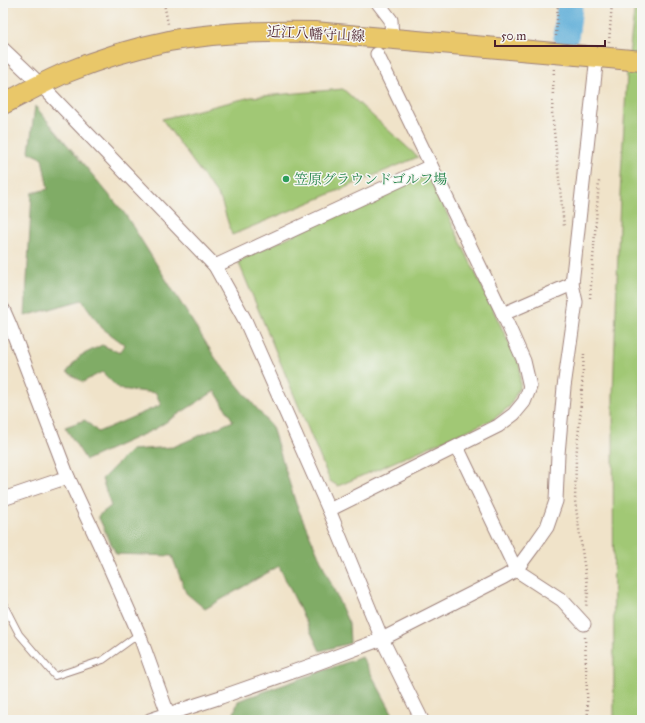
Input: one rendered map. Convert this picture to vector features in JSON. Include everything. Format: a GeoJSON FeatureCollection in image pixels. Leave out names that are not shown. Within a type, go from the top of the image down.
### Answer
{"type":"FeatureCollection","features":[{"type":"Feature","properties":{"kind":"main road","name":"近江八幡守山線"},"geometry":{"type":"LineString","coordinates":[[3,104],[64,73],[137,48],[170,40],[250,31],[314,32],[642,61]]}},
{"type":"Feature","properties":{"kind":"street"},"geometry":{"type":"LineString","coordinates":[[378,3],[391,20],[392,39]]}},
{"type":"Feature","properties":{"kind":"street"},"geometry":{"type":"LineString","coordinates":[[3,49],[41,85],[215,266],[245,320],[329,510],[382,639],[422,720]]}},
{"type":"Feature","properties":{"kind":"street"},"geometry":{"type":"LineString","coordinates":[[329,510],[498,426],[514,414],[524,402],[530,387],[524,361],[503,314],[377,54]]}},
{"type":"Feature","properties":{"kind":"street"},"geometry":{"type":"LineString","coordinates":[[150,720],[170,717],[382,639],[516,570],[534,547],[547,527],[556,501],[558,454],[564,387],[576,302],[572,284],[607,57]]}},
{"type":"Feature","properties":{"kind":"street"},"geometry":{"type":"LineString","coordinates":[[215,266],[431,166]]}},
{"type":"Feature","properties":{"kind":"street"},"geometry":{"type":"LineString","coordinates":[[503,314],[572,284]]}},
{"type":"Feature","properties":{"kind":"street"},"geometry":{"type":"LineString","coordinates":[[3,309],[7,327],[68,477],[139,634],[170,717]]}},
{"type":"Feature","properties":{"kind":"street"},"geometry":{"type":"LineString","coordinates":[[456,447],[516,570],[562,600],[584,624]]}},
{"type":"Feature","properties":{"kind":"street"},"geometry":{"type":"LineString","coordinates":[[3,499],[68,477]]}},
{"type":"Feature","properties":{"kind":"lane"},"geometry":{"type":"LineString","coordinates":[[3,603],[19,634],[55,676],[103,660],[139,634]]}},
{"type":"Feature","properties":{"kind":"path"},"geometry":{"type":"LineString","coordinates":[[164,3],[170,40]]}},
{"type":"Feature","properties":{"kind":"path"},"geometry":{"type":"LineString","coordinates":[[556,42],[558,3]]}},
{"type":"Feature","properties":{"kind":"path"},"geometry":{"type":"LineString","coordinates":[[607,57],[612,3]]}},
{"type":"Feature","properties":{"kind":"path"},"geometry":{"type":"LineString","coordinates":[[554,65],[552,112],[564,226]]}},
{"type":"Feature","properties":{"kind":"path"},"geometry":{"type":"LineString","coordinates":[[590,300],[599,181]]}},
{"type":"Feature","properties":{"kind":"path"},"geometry":{"type":"LineString","coordinates":[[584,351],[576,458],[575,501],[588,592],[584,624],[588,720]]}},
{"type":"Feature","properties":{"kind":"green space"},"geometry":{"type":"Polygon","coordinates":[[[635,3],[642,3],[642,720],[614,720],[613,396],[620,194],[627,73],[635,3]]]}},
{"type":"Feature","properties":{"kind":"green space","name":"笠原グラウンドゴルフ場"},"geometry":{"type":"Polygon","coordinates":[[[343,89],[418,157],[232,235],[221,200],[162,119],[251,97],[343,89]]]}},
{"type":"Feature","properties":{"kind":"green space"},"geometry":{"type":"Polygon","coordinates":[[[35,106],[125,214],[216,359],[272,427],[296,504],[349,624],[350,643],[320,651],[279,566],[205,609],[186,593],[172,556],[116,554],[98,516],[111,506],[102,479],[131,450],[173,447],[233,421],[215,391],[155,429],[86,460],[65,427],[85,420],[98,432],[161,405],[156,393],[119,389],[102,372],[83,382],[67,372],[80,356],[102,345],[120,353],[125,345],[102,328],[82,300],[25,316],[32,193],[48,189],[42,158],[29,152],[35,106]]]}},
{"type":"Feature","properties":{"kind":"green space"},"geometry":{"type":"Polygon","coordinates":[[[422,174],[430,178],[520,366],[520,386],[510,406],[494,419],[338,486],[330,481],[238,261],[422,174]]]}},
{"type":"Feature","properties":{"kind":"green space"},"geometry":{"type":"Polygon","coordinates":[[[362,657],[396,720],[235,720],[233,716],[238,701],[362,657]]]}},
{"type":"Feature","properties":{"kind":"waterway"},"geometry":{"type":"LineString","coordinates":[[566,35],[570,3]]}},
{"type":"Feature","properties":{"kind":"place","name":"笠原グラウンドゴルフ場"},"geometry":{"type":"Point","coordinates":[286,179]}}]}
